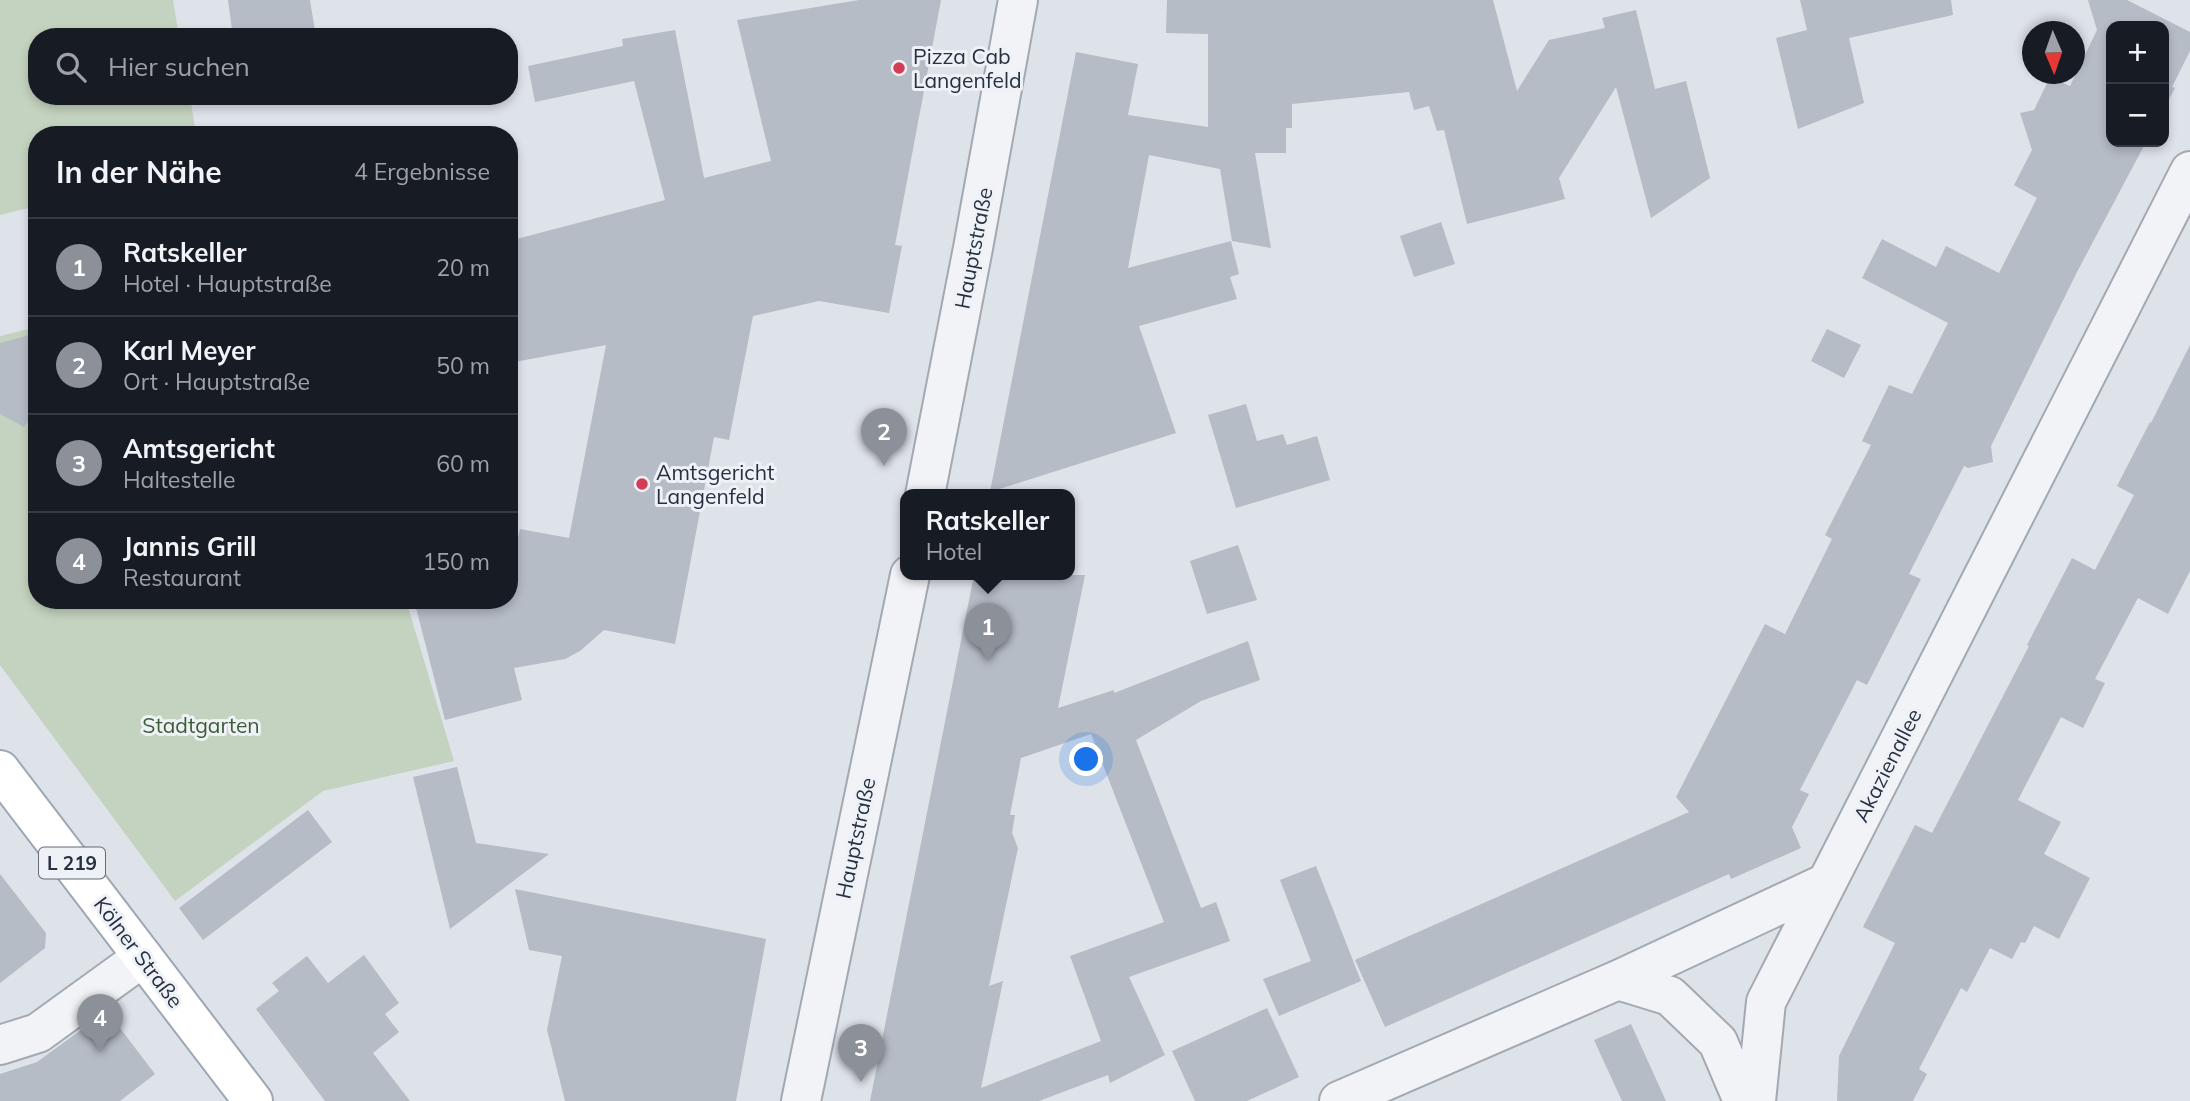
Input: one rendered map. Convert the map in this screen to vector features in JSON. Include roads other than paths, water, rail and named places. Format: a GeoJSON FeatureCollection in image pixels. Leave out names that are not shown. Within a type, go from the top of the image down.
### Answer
{"type":"FeatureCollection","features":[{"type":"Feature","properties":{"kind":"main road","name":"Kölner Straße"},"geometry":{"type":"LineString","coordinates":[[0,771],[253,1101]]}},
{"type":"Feature","properties":{"kind":"street","name":"Hauptstraße"},"geometry":{"type":"LineString","coordinates":[[926,489],[1018,0]]}},
{"type":"Feature","properties":{"kind":"street","name":"Akazienallee"},"geometry":{"type":"LineString","coordinates":[[1756,1101],[1766,1002],[2190,172]]}},
{"type":"Feature","properties":{"kind":"street","name":"Hauptstraße"},"geometry":{"type":"LineString","coordinates":[[801,1101],[908,580]]}},
{"type":"Feature","properties":{"kind":"street"},"geometry":{"type":"LineString","coordinates":[[1339,1101],[1618,980],[1826,883]]}},
{"type":"Feature","properties":{"kind":"street"},"geometry":{"type":"LineString","coordinates":[[0,1045],[38,1033],[143,957]]}},
{"type":"Feature","properties":{"kind":"street"},"geometry":{"type":"LineString","coordinates":[[1618,980],[1671,996],[1718,1042],[1743,1101]]}},
{"type":"Feature","properties":{"kind":"place","name":"Pizza Cab Langenfeld"},"geometry":{"type":"Point","coordinates":[899,68]}},
{"type":"Feature","properties":{"kind":"place","name":"Karl Meyer"},"geometry":{"type":"Point","coordinates":[884,466]}},
{"type":"Feature","properties":{"kind":"place","name":"Amtsgericht Langenfeld"},"geometry":{"type":"Point","coordinates":[642,484]}},
{"type":"Feature","properties":{"kind":"place","name":"Ratskeller"},"geometry":{"type":"Point","coordinates":[988,661]}},
{"type":"Feature","properties":{"kind":"place","name":"Jannis Grill"},"geometry":{"type":"Point","coordinates":[100,1052]}},
{"type":"Feature","properties":{"kind":"place","name":"Amtsgericht"},"geometry":{"type":"Point","coordinates":[861,1082]}},
{"type":"Feature","properties":{"kind":"park label","name":"Stadtgarten"},"geometry":{"type":"Point","coordinates":[201,725]}}]}
